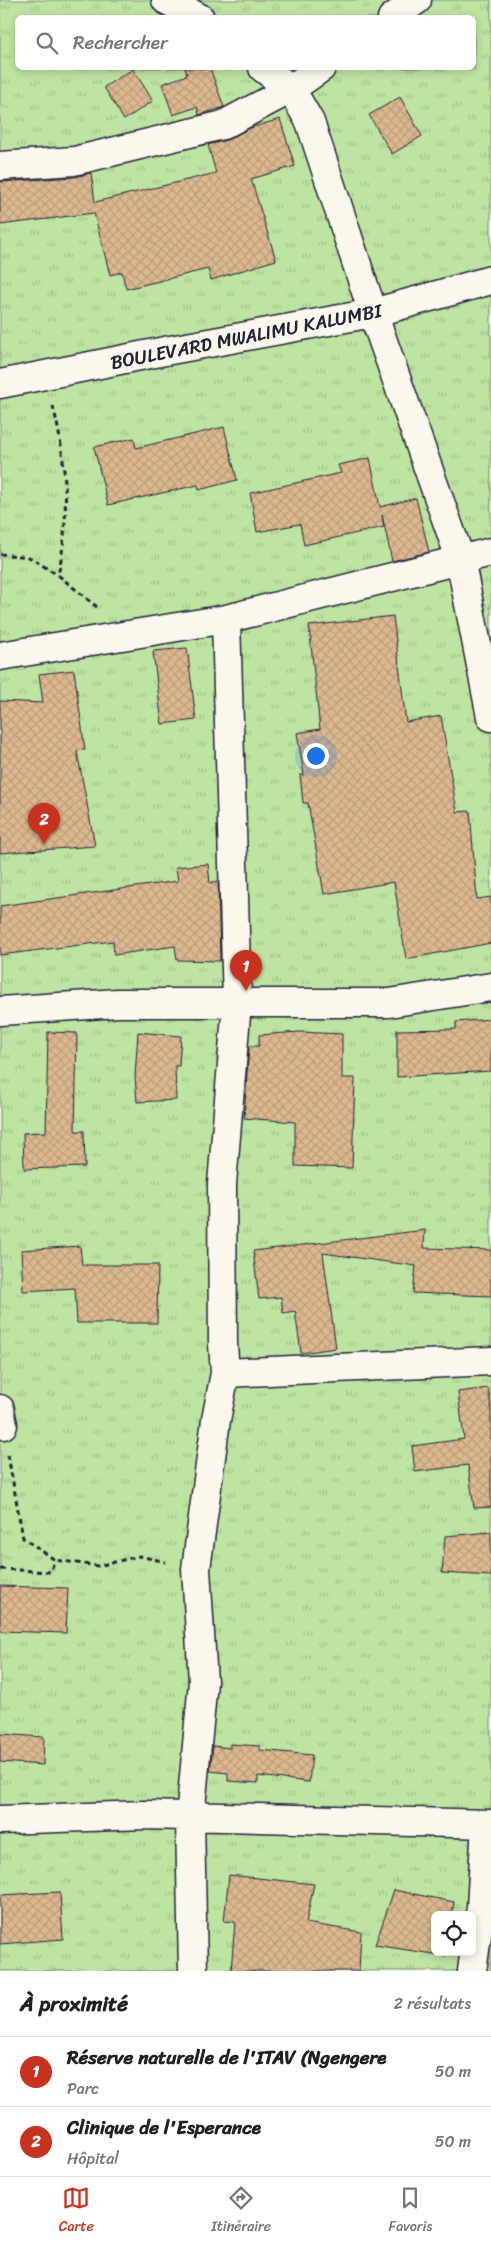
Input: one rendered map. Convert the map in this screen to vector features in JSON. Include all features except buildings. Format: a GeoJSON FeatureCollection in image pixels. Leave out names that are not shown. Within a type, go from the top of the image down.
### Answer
{"type":"FeatureCollection","features":[{"type":"Feature","properties":{"kind":"street"},"geometry":{"type":"LineString","coordinates":[[166,0],[194,15]]}},
{"type":"Feature","properties":{"kind":"street"},"geometry":{"type":"LineString","coordinates":[[396,15],[417,0]]}},
{"type":"Feature","properties":{"kind":"street"},"geometry":{"type":"LineString","coordinates":[[267,70],[291,89],[310,122],[373,312],[460,558],[491,717]]}},
{"type":"Feature","properties":{"kind":"street"},"geometry":{"type":"LineString","coordinates":[[0,166],[74,161],[223,125],[291,89],[318,70]]}},
{"type":"Feature","properties":{"kind":"street","name":"BOULEVARD MWALIMU KALUMBI"},"geometry":{"type":"LineString","coordinates":[[0,384],[373,312],[491,280]]}},
{"type":"Feature","properties":{"kind":"street"},"geometry":{"type":"LineString","coordinates":[[0,656],[226,619],[460,558],[491,552]]}},
{"type":"Feature","properties":{"kind":"street"},"geometry":{"type":"LineString","coordinates":[[193,1971],[190,1818],[203,1682],[196,1569],[216,1420],[225,1373],[223,1344],[222,1184],[237,1003],[226,619]]}},
{"type":"Feature","properties":{"kind":"street"},"geometry":{"type":"LineString","coordinates":[[0,1011],[118,1003],[389,1003],[491,987]]}},
{"type":"Feature","properties":{"kind":"street"},"geometry":{"type":"LineString","coordinates":[[225,1373],[491,1361]]}},
{"type":"Feature","properties":{"kind":"street"},"geometry":{"type":"LineString","coordinates":[[0,1820],[145,1815],[190,1818],[488,1824],[481,1907],[472,1971]]}},
{"type":"Feature","properties":{"kind":"path"},"geometry":{"type":"LineString","coordinates":[[45,375],[57,423],[66,485],[64,548],[58,575]]}},
{"type":"Feature","properties":{"kind":"path"},"geometry":{"type":"LineString","coordinates":[[0,554],[29,557],[58,575],[130,634]]}},
{"type":"Feature","properties":{"kind":"path"},"geometry":{"type":"LineString","coordinates":[[1,1417],[23,1538],[55,1560],[98,1566],[139,1556],[196,1569]]}},
{"type":"Feature","properties":{"kind":"path"},"geometry":{"type":"LineString","coordinates":[[0,1569],[50,1572],[55,1560]]}},
{"type":"Feature","properties":{"kind":"green space"},"geometry":{"type":"Polygon","coordinates":[[[0,0],[491,0],[491,1971],[0,1971],[0,0]]]}},
{"type":"Feature","properties":{"kind":"place","name":"Clinique de l'Esperance"},"geometry":{"type":"Point","coordinates":[44,844]}},
{"type":"Feature","properties":{"kind":"place","name":"Réserve naturelle de l'ITAV (Ngengere"},"geometry":{"type":"Point","coordinates":[246,991]}}]}
